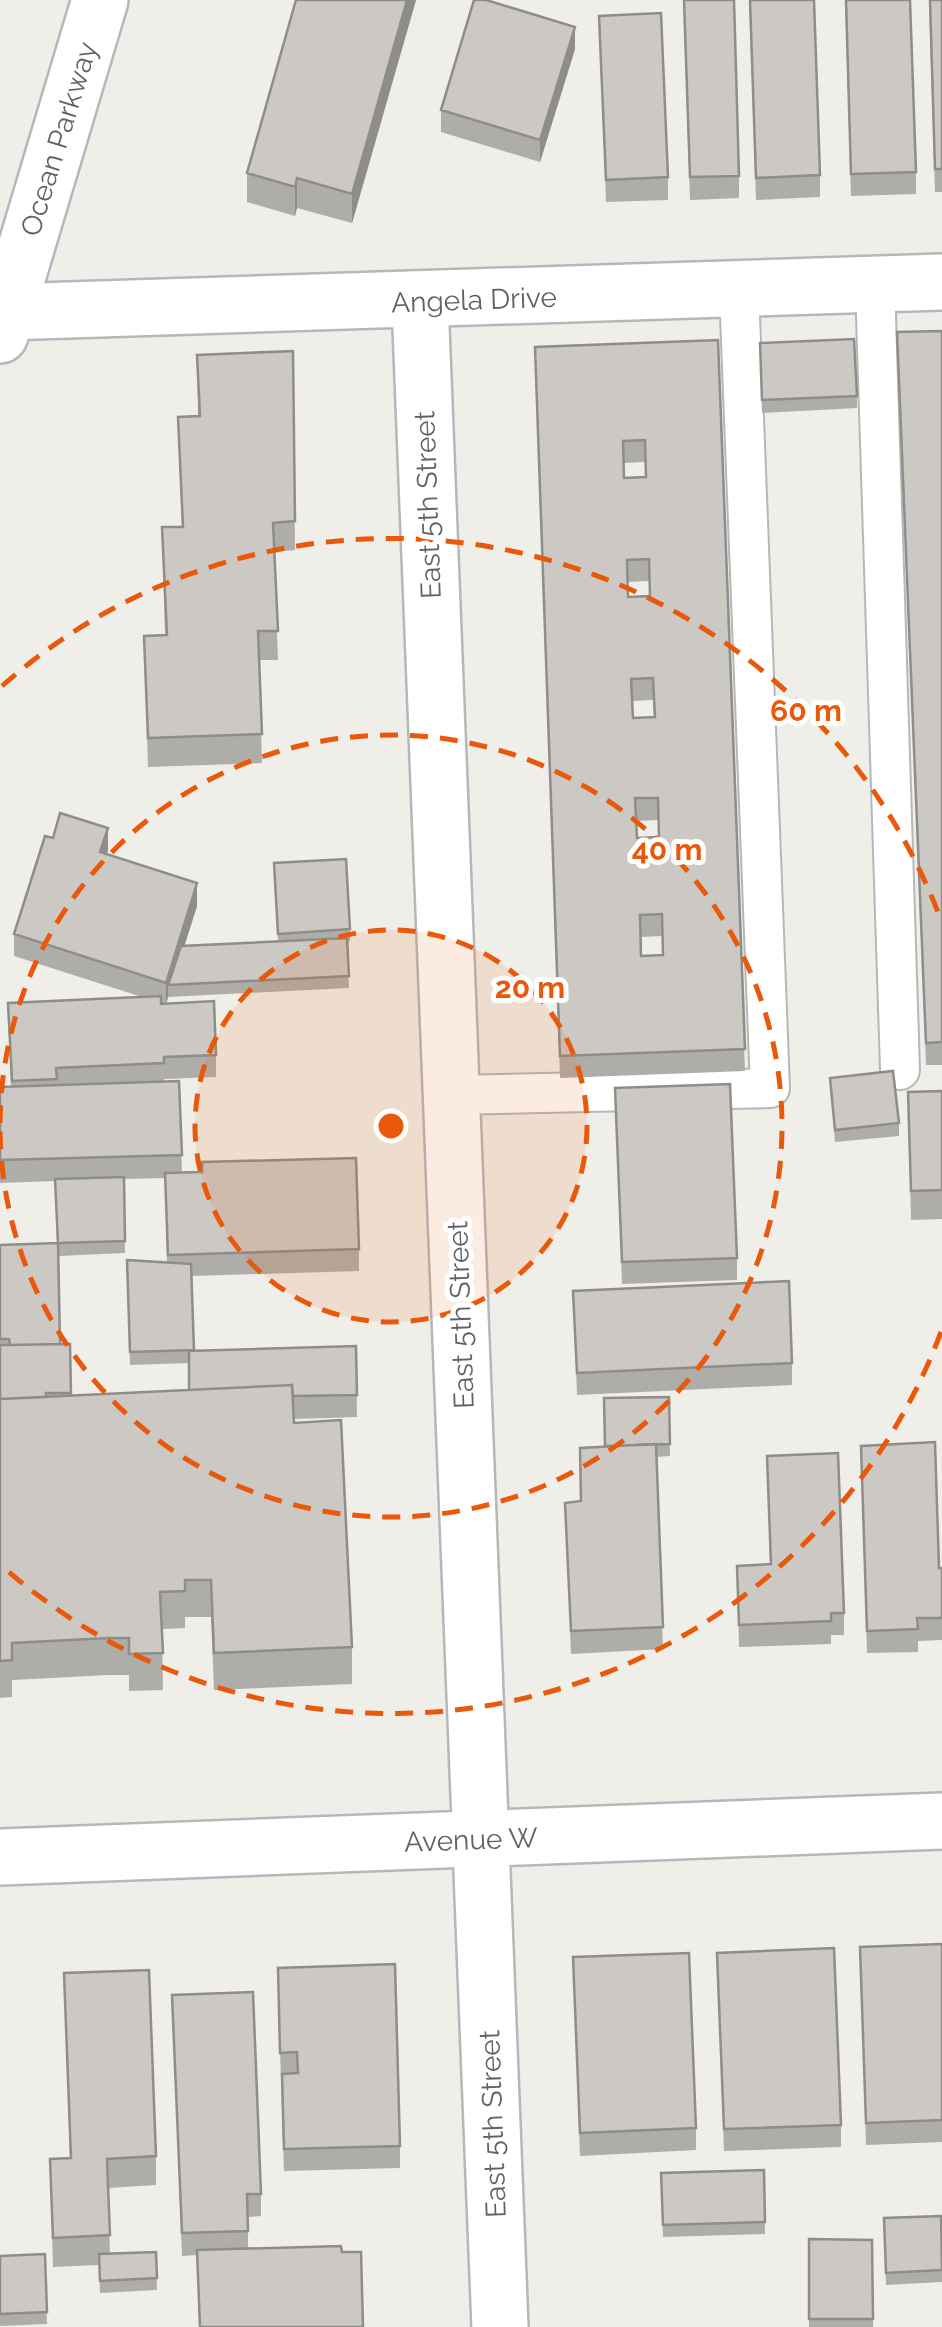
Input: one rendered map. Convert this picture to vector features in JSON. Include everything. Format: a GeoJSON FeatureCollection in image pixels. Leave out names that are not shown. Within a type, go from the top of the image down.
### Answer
{"type":"FeatureCollection","features":[{"type":"Feature","properties":{"kind":"street","name":"Ocean Parkway"},"geometry":{"type":"LineString","coordinates":[[3,324],[100,0]]}},
{"type":"Feature","properties":{"kind":"street","name":"Angela Drive"},"geometry":{"type":"LineString","coordinates":[[3,324],[420,302],[942,282]]}},
{"type":"Feature","properties":{"kind":"street","name":"East 5th Street"},"geometry":{"type":"LineString","coordinates":[[420,302],[500,2327]]}},
{"type":"Feature","properties":{"kind":"street","name":"Avenue W"},"geometry":{"type":"LineString","coordinates":[[0,1857],[942,1821]]}},
{"type":"Feature","properties":{"kind":"lane"},"geometry":{"type":"LineString","coordinates":[[875,285],[900,1070]]}},
{"type":"Feature","properties":{"kind":"lane"},"geometry":{"type":"LineString","coordinates":[[452,1095],[770,1088],[740,290]]}},
{"type":"Feature","properties":{"kind":"building"},"geometry":{"type":"Polygon","coordinates":[[[296,0],[407,0],[352,194],[297,178],[295,187],[247,173],[296,0]]]}},
{"type":"Feature","properties":{"kind":"building"},"geometry":{"type":"Polygon","coordinates":[[[474,0],[486,0],[575,27],[540,140],[441,110],[474,0]]]}},
{"type":"Feature","properties":{"kind":"building"},"geometry":{"type":"Polygon","coordinates":[[[684,0],[734,0],[739,176],[690,177],[684,0]]]}},
{"type":"Feature","properties":{"kind":"building"},"geometry":{"type":"Polygon","coordinates":[[[750,0],[814,0],[820,175],[756,178],[750,0]]]}},
{"type":"Feature","properties":{"kind":"building"},"geometry":{"type":"Polygon","coordinates":[[[846,0],[910,0],[916,172],[851,174],[846,0]]]}},
{"type":"Feature","properties":{"kind":"building"},"geometry":{"type":"Polygon","coordinates":[[[930,0],[942,0],[942,169],[935,169],[930,0]]]}},
{"type":"Feature","properties":{"kind":"building"},"geometry":{"type":"Polygon","coordinates":[[[661,13],[668,177],[606,180],[599,16],[661,13]]]}},
{"type":"Feature","properties":{"kind":"building"},"geometry":{"type":"Polygon","coordinates":[[[942,331],[942,1042],[926,1043],[897,332],[942,331]]]}},
{"type":"Feature","properties":{"kind":"building"},"geometry":{"type":"Polygon","coordinates":[[[854,339],[857,396],[762,400],[760,343],[854,339]]]}},
{"type":"Feature","properties":{"kind":"building"},"geometry":{"type":"Polygon","coordinates":[[[718,340],[745,1049],[560,1056],[535,347],[718,340]],[[645,440],[623,441],[624,478],[646,477],[645,440]],[[649,559],[627,560],[628,597],[650,596],[649,559]],[[653,678],[631,679],[633,718],[655,717],[653,678]],[[635,798],[637,838],[659,837],[658,798],[635,798]],[[662,914],[640,915],[641,956],[663,955],[662,914]]]}},
{"type":"Feature","properties":{"kind":"building"},"geometry":{"type":"Polygon","coordinates":[[[293,351],[295,521],[273,523],[278,631],[258,631],[262,734],[148,738],[144,636],[167,635],[162,527],[183,527],[178,417],[200,416],[197,355],[293,351]]]}},
{"type":"Feature","properties":{"kind":"building"},"geometry":{"type":"Polygon","coordinates":[[[60,813],[108,828],[100,852],[197,883],[166,983],[14,934],[45,836],[53,838],[60,813]]]}},
{"type":"Feature","properties":{"kind":"building"},"geometry":{"type":"Polygon","coordinates":[[[346,859],[350,929],[278,934],[274,863],[346,859]]]}},
{"type":"Feature","properties":{"kind":"building"},"geometry":{"type":"Polygon","coordinates":[[[347,938],[349,976],[168,985],[181,946],[347,938]]]}},
{"type":"Feature","properties":{"kind":"building"},"geometry":{"type":"Polygon","coordinates":[[[161,996],[161,1004],[214,1001],[216,1055],[164,1057],[164,1063],[56,1068],[57,1079],[12,1081],[8,1003],[161,996]]]}},
{"type":"Feature","properties":{"kind":"building"},"geometry":{"type":"Polygon","coordinates":[[[893,1071],[899,1123],[835,1130],[830,1078],[893,1071]]]}},
{"type":"Feature","properties":{"kind":"building"},"geometry":{"type":"Polygon","coordinates":[[[179,1081],[182,1155],[0,1160],[0,1087],[179,1081]]]}},
{"type":"Feature","properties":{"kind":"building"},"geometry":{"type":"Polygon","coordinates":[[[730,1084],[737,1258],[622,1262],[615,1088],[730,1084]]]}},
{"type":"Feature","properties":{"kind":"building"},"geometry":{"type":"Polygon","coordinates":[[[942,1091],[942,1190],[911,1191],[908,1092],[942,1091]]]}},
{"type":"Feature","properties":{"kind":"building"},"geometry":{"type":"Polygon","coordinates":[[[356,1158],[359,1249],[168,1255],[165,1173],[202,1172],[202,1162],[356,1158]]]}},
{"type":"Feature","properties":{"kind":"building"},"geometry":{"type":"Polygon","coordinates":[[[124,1177],[125,1241],[58,1243],[55,1179],[124,1177]]]}},
{"type":"Feature","properties":{"kind":"building"},"geometry":{"type":"Polygon","coordinates":[[[58,1243],[60,1344],[10,1345],[9,1339],[0,1339],[0,1245],[58,1243]]]}},
{"type":"Feature","properties":{"kind":"building"},"geometry":{"type":"Polygon","coordinates":[[[127,1260],[191,1264],[194,1350],[130,1352],[127,1260]]]}},
{"type":"Feature","properties":{"kind":"building"},"geometry":{"type":"Polygon","coordinates":[[[789,1281],[792,1363],[577,1373],[573,1291],[789,1281]]]}},
{"type":"Feature","properties":{"kind":"building"},"geometry":{"type":"Polygon","coordinates":[[[70,1344],[71,1393],[0,1399],[0,1345],[70,1344]]]}},
{"type":"Feature","properties":{"kind":"building"},"geometry":{"type":"Polygon","coordinates":[[[356,1346],[357,1395],[293,1396],[292,1385],[189,1390],[189,1351],[356,1346]]]}},
{"type":"Feature","properties":{"kind":"building"},"geometry":{"type":"Polygon","coordinates":[[[292,1385],[294,1423],[341,1420],[352,1647],[214,1653],[211,1580],[185,1580],[185,1591],[160,1592],[163,1653],[129,1654],[129,1638],[109,1638],[12,1643],[12,1660],[0,1661],[0,1399],[292,1385]]]}},
{"type":"Feature","properties":{"kind":"building"},"geometry":{"type":"Polygon","coordinates":[[[669,1397],[670,1444],[605,1446],[604,1398],[669,1397]]]}},
{"type":"Feature","properties":{"kind":"building"},"geometry":{"type":"Polygon","coordinates":[[[935,1442],[942,1618],[917,1618],[918,1629],[867,1631],[861,1446],[935,1442]]]}},
{"type":"Feature","properties":{"kind":"building"},"geometry":{"type":"Polygon","coordinates":[[[656,1444],[663,1627],[571,1631],[565,1503],[581,1501],[580,1448],[656,1444]]]}},
{"type":"Feature","properties":{"kind":"building"},"geometry":{"type":"Polygon","coordinates":[[[838,1453],[844,1613],[831,1613],[831,1621],[739,1625],[737,1566],[771,1564],[767,1456],[838,1453]]]}},
{"type":"Feature","properties":{"kind":"building"},"geometry":{"type":"Polygon","coordinates":[[[942,1944],[942,2120],[866,2123],[860,1947],[942,1944]]]}},
{"type":"Feature","properties":{"kind":"building"},"geometry":{"type":"Polygon","coordinates":[[[834,1948],[841,2125],[724,2129],[717,1953],[834,1948]]]}},
{"type":"Feature","properties":{"kind":"building"},"geometry":{"type":"Polygon","coordinates":[[[689,1953],[696,2128],[580,2133],[573,1957],[689,1953]]]}},
{"type":"Feature","properties":{"kind":"building"},"geometry":{"type":"Polygon","coordinates":[[[395,1964],[400,2146],[284,2149],[282,2074],[298,2073],[297,2052],[280,2053],[278,1968],[395,1964]]]}},
{"type":"Feature","properties":{"kind":"building"},"geometry":{"type":"Polygon","coordinates":[[[149,1970],[156,2156],[107,2159],[110,2235],[53,2238],[50,2159],[71,2158],[64,1973],[149,1970]]]}},
{"type":"Feature","properties":{"kind":"building"},"geometry":{"type":"Polygon","coordinates":[[[253,1992],[261,2194],[247,2194],[248,2231],[182,2233],[172,1995],[253,1992]]]}},
{"type":"Feature","properties":{"kind":"building"},"geometry":{"type":"Polygon","coordinates":[[[764,2170],[765,2222],[663,2225],[661,2173],[764,2170]]]}},
{"type":"Feature","properties":{"kind":"building"},"geometry":{"type":"Polygon","coordinates":[[[941,2216],[942,2270],[886,2273],[884,2218],[941,2216]]]}},
{"type":"Feature","properties":{"kind":"building"},"geometry":{"type":"Polygon","coordinates":[[[809,2239],[872,2240],[873,2319],[809,2319],[809,2239]]]}},
{"type":"Feature","properties":{"kind":"building"},"geometry":{"type":"Polygon","coordinates":[[[341,2246],[342,2252],[361,2252],[363,2327],[200,2327],[197,2250],[341,2246]]]}},
{"type":"Feature","properties":{"kind":"building"},"geometry":{"type":"Polygon","coordinates":[[[156,2252],[157,2278],[100,2281],[99,2254],[156,2252]]]}},
{"type":"Feature","properties":{"kind":"building"},"geometry":{"type":"Polygon","coordinates":[[[45,2254],[47,2312],[0,2314],[0,2256],[45,2254]]]}}]}
